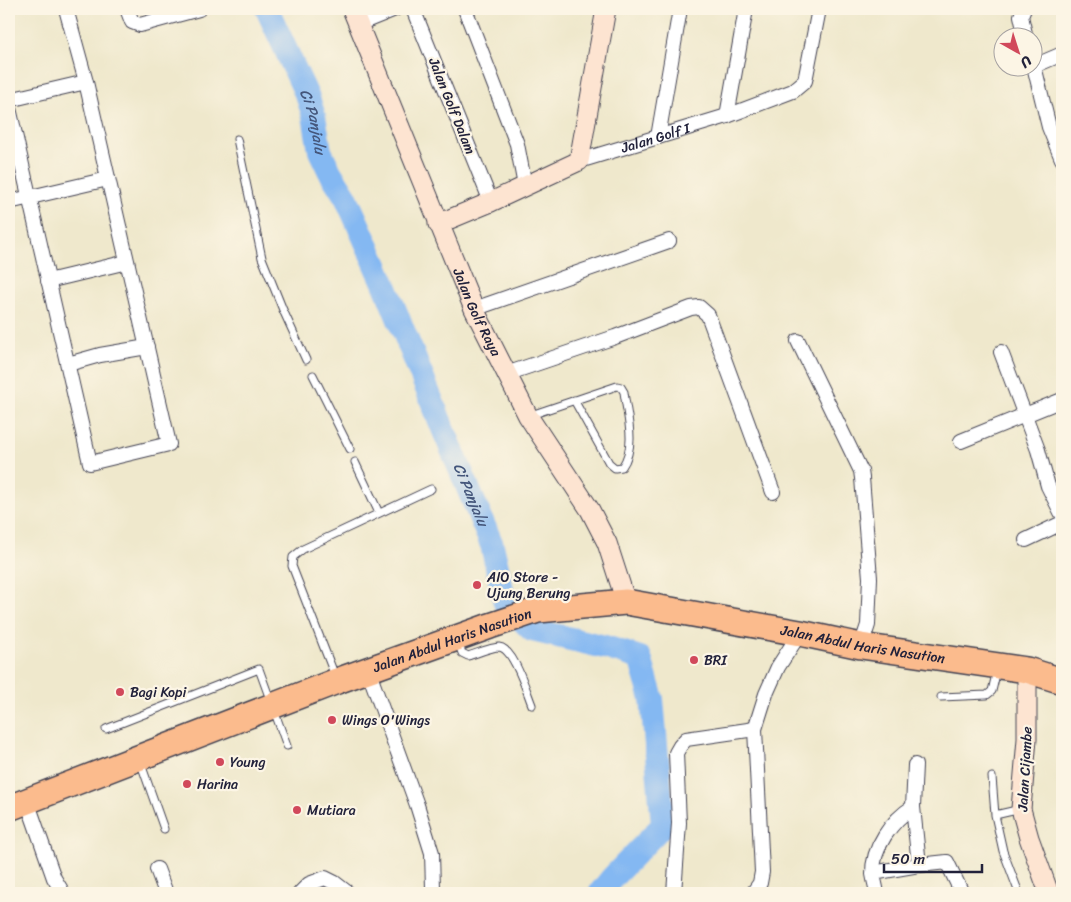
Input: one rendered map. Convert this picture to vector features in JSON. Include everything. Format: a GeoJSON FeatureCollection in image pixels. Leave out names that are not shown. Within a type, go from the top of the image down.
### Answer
{"type":"FeatureCollection","features":[{"type":"Feature","properties":{"kind":"highway","name":"Jalan Abdul Haris Nasution"},"geometry":{"type":"LineString","coordinates":[[18,805],[337,680],[538,610],[626,602],[800,633],[861,646],[1027,670],[1062,681]]}},
{"type":"Feature","properties":{"kind":"street"},"geometry":{"type":"LineString","coordinates":[[9,108],[90,463],[169,444],[86,82],[66,9]]}},
{"type":"Feature","properties":{"kind":"street"},"geometry":{"type":"LineString","coordinates":[[127,9],[132,22],[140,25],[176,11],[199,9]]}},
{"type":"Feature","properties":{"kind":"street"},"geometry":{"type":"LineString","coordinates":[[355,16],[395,9]]}},
{"type":"Feature","properties":{"kind":"street","name":"Jalan Golf Dalam"},"geometry":{"type":"LineString","coordinates":[[413,9],[491,202]]}},
{"type":"Feature","properties":{"kind":"street"},"geometry":{"type":"LineString","coordinates":[[465,9],[517,144],[525,186]]}},
{"type":"Feature","properties":{"kind":"street"},"geometry":{"type":"LineString","coordinates":[[580,161],[606,9]]}},
{"type":"Feature","properties":{"kind":"street"},"geometry":{"type":"LineString","coordinates":[[658,137],[680,9]]}},
{"type":"Feature","properties":{"kind":"street"},"geometry":{"type":"LineString","coordinates":[[726,116],[746,9]]}},
{"type":"Feature","properties":{"kind":"street","name":"Jalan Golf I"},"geometry":{"type":"LineString","coordinates":[[438,224],[580,161],[726,116],[793,91],[805,81],[819,9]]}},
{"type":"Feature","properties":{"kind":"street"},"geometry":{"type":"LineString","coordinates":[[1024,9],[1021,16],[1024,28]]}},
{"type":"Feature","properties":{"kind":"street","name":"Jalan Golf Raya"},"geometry":{"type":"LineString","coordinates":[[355,16],[474,309],[506,376],[528,416],[590,510],[606,543],[626,602]]}},
{"type":"Feature","properties":{"kind":"street"},"geometry":{"type":"LineString","coordinates":[[1044,62],[1062,54]]}},
{"type":"Feature","properties":{"kind":"street"},"geometry":{"type":"LineString","coordinates":[[1039,78],[1056,124],[1062,159]]}},
{"type":"Feature","properties":{"kind":"street"},"geometry":{"type":"LineString","coordinates":[[9,100],[86,82]]}},
{"type":"Feature","properties":{"kind":"street"},"geometry":{"type":"LineString","coordinates":[[9,202],[108,179]]}},
{"type":"Feature","properties":{"kind":"street"},"geometry":{"type":"LineString","coordinates":[[474,309],[669,241]]}},
{"type":"Feature","properties":{"kind":"street"},"geometry":{"type":"LineString","coordinates":[[48,281],[127,262]]}},
{"type":"Feature","properties":{"kind":"street"},"geometry":{"type":"LineString","coordinates":[[506,376],[691,308],[699,307],[708,315],[773,492]]}},
{"type":"Feature","properties":{"kind":"street"},"geometry":{"type":"LineString","coordinates":[[798,341],[861,471],[870,578],[868,625],[861,646]]}},
{"type":"Feature","properties":{"kind":"street"},"geometry":{"type":"LineString","coordinates":[[68,364],[100,355],[147,347]]}},
{"type":"Feature","properties":{"kind":"street"},"geometry":{"type":"LineString","coordinates":[[1001,352],[1025,414],[1048,486],[1062,514]]}},
{"type":"Feature","properties":{"kind":"street"},"geometry":{"type":"LineString","coordinates":[[961,441],[1062,400]]}},
{"type":"Feature","properties":{"kind":"street"},"geometry":{"type":"LineString","coordinates":[[1026,540],[1062,523]]}},
{"type":"Feature","properties":{"kind":"street"},"geometry":{"type":"LineString","coordinates":[[753,893],[760,883],[762,872],[755,729],[766,694],[778,668],[800,633]]}},
{"type":"Feature","properties":{"kind":"street"},"geometry":{"type":"LineString","coordinates":[[368,670],[417,805],[432,853],[432,893]]}},
{"type":"Feature","properties":{"kind":"street","name":"Jalan Cijambe"},"geometry":{"type":"LineString","coordinates":[[1027,670],[1027,738],[1020,809],[1049,893]]}},
{"type":"Feature","properties":{"kind":"street"},"geometry":{"type":"LineString","coordinates":[[674,893],[679,823],[676,752],[686,739],[755,729]]}},
{"type":"Feature","properties":{"kind":"street"},"geometry":{"type":"LineString","coordinates":[[915,765],[913,807],[919,866]]}},
{"type":"Feature","properties":{"kind":"street"},"geometry":{"type":"LineString","coordinates":[[18,805],[62,893]]}},
{"type":"Feature","properties":{"kind":"street"},"geometry":{"type":"LineString","coordinates":[[878,893],[873,873],[876,851],[901,814],[913,807]]}},
{"type":"Feature","properties":{"kind":"street"},"geometry":{"type":"LineString","coordinates":[[873,873],[947,862],[962,893]]}},
{"type":"Feature","properties":{"kind":"street"},"geometry":{"type":"LineString","coordinates":[[157,869],[166,893]]}},
{"type":"Feature","properties":{"kind":"street"},"geometry":{"type":"LineString","coordinates":[[300,893],[309,884],[325,878],[348,893]]}},
{"type":"Feature","properties":{"kind":"lane"},"geometry":{"type":"LineString","coordinates":[[237,139],[262,258],[306,360]]}},
{"type":"Feature","properties":{"kind":"lane"},"geometry":{"type":"LineString","coordinates":[[313,375],[350,449]]}},
{"type":"Feature","properties":{"kind":"lane"},"geometry":{"type":"LineString","coordinates":[[528,416],[574,400],[616,386],[621,387],[624,392],[631,445],[627,460],[622,467],[615,468],[609,463],[574,400]]}},
{"type":"Feature","properties":{"kind":"lane"},"geometry":{"type":"LineString","coordinates":[[355,462],[379,514]]}},
{"type":"Feature","properties":{"kind":"lane"},"geometry":{"type":"LineString","coordinates":[[337,680],[292,566],[293,557],[303,549],[431,489]]}},
{"type":"Feature","properties":{"kind":"lane"},"geometry":{"type":"LineString","coordinates":[[456,638],[464,655],[468,656],[499,647],[505,650],[517,666],[532,705]]}},
{"type":"Feature","properties":{"kind":"lane"},"geometry":{"type":"LineString","coordinates":[[941,697],[987,695],[992,691],[998,665]]}},
{"type":"Feature","properties":{"kind":"lane"},"geometry":{"type":"LineString","coordinates":[[106,728],[259,669],[287,746]]}},
{"type":"Feature","properties":{"kind":"lane"},"geometry":{"type":"LineString","coordinates":[[140,758],[164,829]]}},
{"type":"Feature","properties":{"kind":"lane"},"geometry":{"type":"LineString","coordinates":[[992,777],[994,815],[1003,851],[1020,893]]}},
{"type":"Feature","properties":{"kind":"lane"},"geometry":{"type":"LineString","coordinates":[[994,815],[1020,809]]}},
{"type":"Feature","properties":{"kind":"waterway","name":"Ci Panjalu"},"geometry":{"type":"LineString","coordinates":[[267,9],[308,98],[314,116],[320,151],[330,172],[346,197],[384,283],[492,545],[505,603],[532,630],[605,647],[640,658],[652,699],[663,825],[600,893]]}},
{"type":"Feature","properties":{"kind":"place","name":"AIO Store - Ujung Berung"},"geometry":{"type":"Point","coordinates":[477,585]}},
{"type":"Feature","properties":{"kind":"place","name":"BRI"},"geometry":{"type":"Point","coordinates":[694,660]}},
{"type":"Feature","properties":{"kind":"place","name":"Bagi Kopi"},"geometry":{"type":"Point","coordinates":[120,692]}},
{"type":"Feature","properties":{"kind":"place","name":"Wings O'Wings"},"geometry":{"type":"Point","coordinates":[332,720]}},
{"type":"Feature","properties":{"kind":"place","name":"Young"},"geometry":{"type":"Point","coordinates":[220,762]}},
{"type":"Feature","properties":{"kind":"place","name":"Harina"},"geometry":{"type":"Point","coordinates":[187,784]}},
{"type":"Feature","properties":{"kind":"place","name":"Mutiara"},"geometry":{"type":"Point","coordinates":[297,810]}}]}
